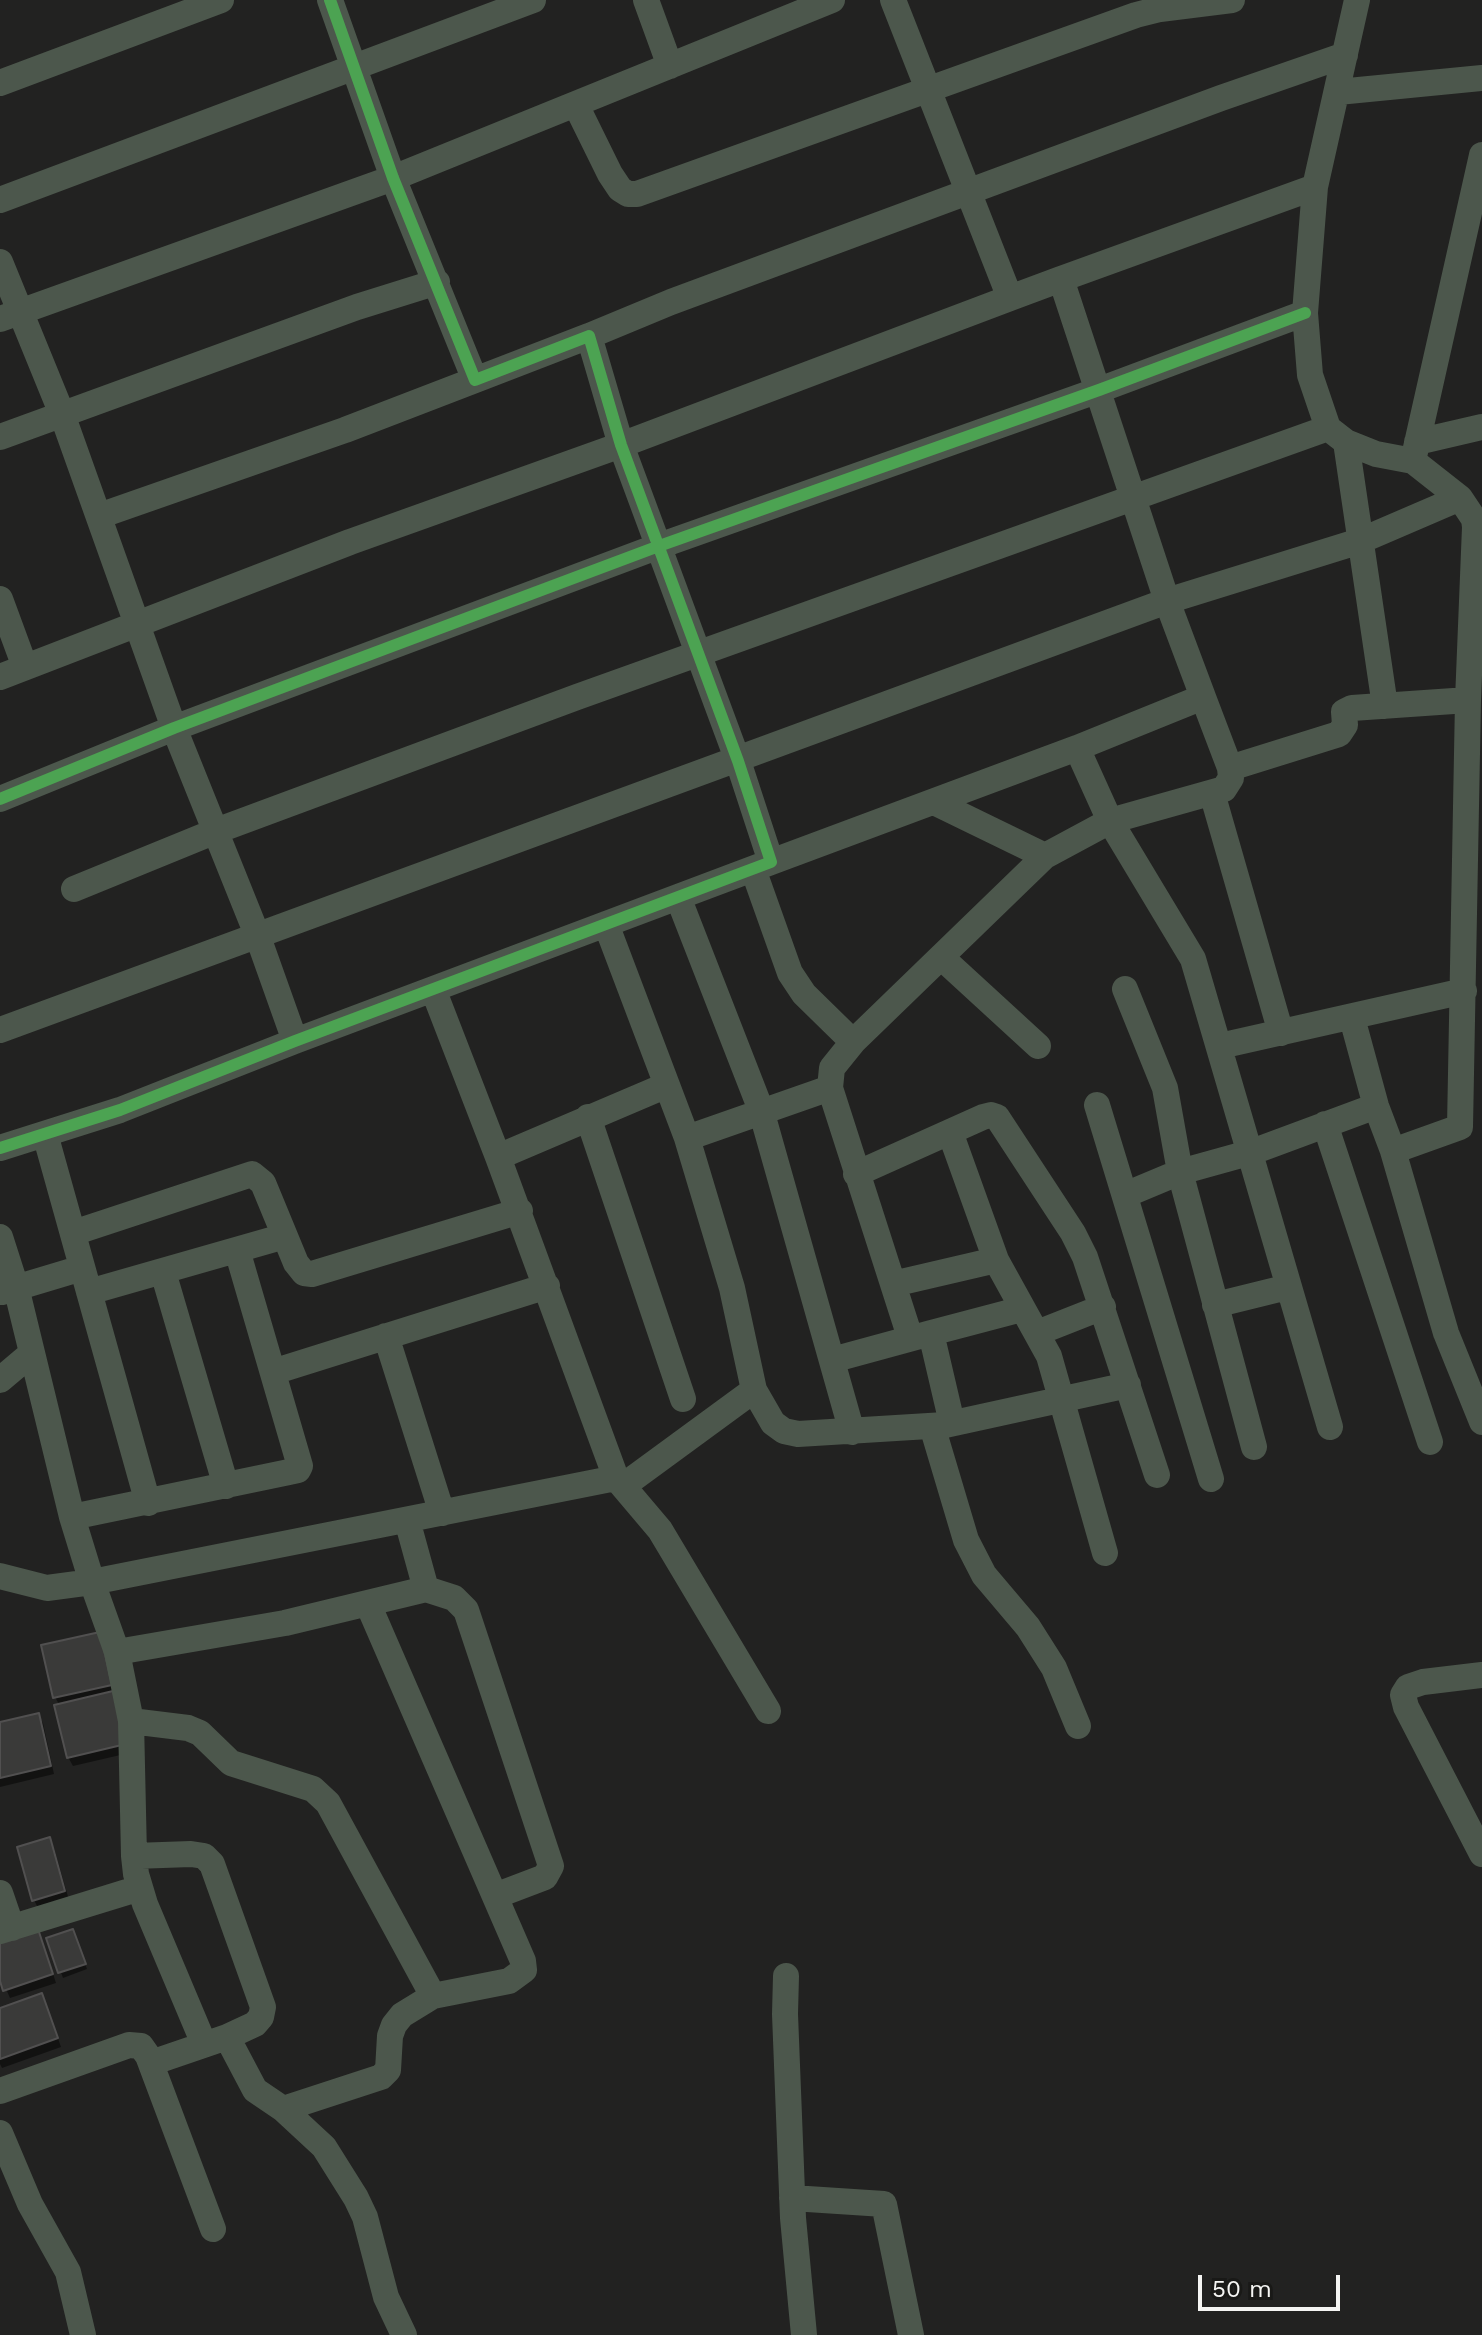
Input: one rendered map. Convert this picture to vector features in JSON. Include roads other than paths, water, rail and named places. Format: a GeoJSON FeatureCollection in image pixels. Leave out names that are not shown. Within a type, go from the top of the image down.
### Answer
{"type":"FeatureCollection","features":[{"type":"Feature","properties":{"kind":"street"},"geometry":{"type":"LineString","coordinates":[[0,83],[221,0]]}},
{"type":"Feature","properties":{"kind":"street"},"geometry":{"type":"LineString","coordinates":[[330,0],[393,178],[475,380]]}},
{"type":"Feature","properties":{"kind":"street"},"geometry":{"type":"LineString","coordinates":[[0,200],[533,0]]}},
{"type":"Feature","properties":{"kind":"street"},"geometry":{"type":"LineString","coordinates":[[646,0],[670,66]]}},
{"type":"Feature","properties":{"kind":"street"},"geometry":{"type":"LineString","coordinates":[[10,315],[393,178],[832,0]]}},
{"type":"Feature","properties":{"kind":"street"},"geometry":{"type":"LineString","coordinates":[[893,0],[1010,298]]}},
{"type":"Feature","properties":{"kind":"street"},"geometry":{"type":"LineString","coordinates":[[576,105],[620,189],[628,194],[637,194],[1136,15],[1232,0]]}},
{"type":"Feature","properties":{"kind":"street"},"geometry":{"type":"LineString","coordinates":[[1357,0],[1315,187],[1305,313],[1310,375],[1337,435],[1360,541],[1385,706]]}},
{"type":"Feature","properties":{"kind":"street"},"geometry":{"type":"LineString","coordinates":[[99,516],[345,430],[967,193],[1345,55]]}},
{"type":"Feature","properties":{"kind":"street"},"geometry":{"type":"LineString","coordinates":[[1338,92],[1482,78]]}},
{"type":"Feature","properties":{"kind":"street"},"geometry":{"type":"LineString","coordinates":[[1415,452],[1482,155]]}},
{"type":"Feature","properties":{"kind":"street"},"geometry":{"type":"LineString","coordinates":[[0,677],[350,542],[621,445],[1315,187]]}},
{"type":"Feature","properties":{"kind":"street"},"geometry":{"type":"LineString","coordinates":[[0,262],[10,315],[62,414],[174,728],[258,937],[295,1041]]}},
{"type":"Feature","properties":{"kind":"street"},"geometry":{"type":"LineString","coordinates":[[1061,279],[1167,601],[1230,768],[1230,783],[1212,793],[1110,821],[1045,856],[853,1042],[832,1068],[830,1088],[893,1284],[921,1335],[966,1540],[984,1575],[1028,1627],[1054,1668],[1078,1726]]}},
{"type":"Feature","properties":{"kind":"street"},"geometry":{"type":"LineString","coordinates":[[0,437],[357,307],[437,282]]}},
{"type":"Feature","properties":{"kind":"street"},"geometry":{"type":"LineString","coordinates":[[0,799],[174,728],[659,546],[1099,390],[1305,313]]}},
{"type":"Feature","properties":{"kind":"street"},"geometry":{"type":"LineString","coordinates":[[589,336],[621,445],[738,761],[790,973],[804,994],[853,1042]]}},
{"type":"Feature","properties":{"kind":"street"},"geometry":{"type":"LineString","coordinates":[[74,889],[216,831],[697,653],[1133,497],[1337,435],[1376,454],[1415,452],[1482,427]]}},
{"type":"Feature","properties":{"kind":"street"},"geometry":{"type":"LineString","coordinates":[[1393,1151],[1471,1124],[1472,1074],[1464,991],[1475,758],[1468,700],[1477,570],[1474,519],[1460,498],[1415,452]]}},
{"type":"Feature","properties":{"kind":"street"},"geometry":{"type":"LineString","coordinates":[[0,1030],[1167,601],[1360,541],[1460,498]]}},
{"type":"Feature","properties":{"kind":"street"},"geometry":{"type":"LineString","coordinates":[[0,599],[25,667]]}},
{"type":"Feature","properties":{"kind":"street"},"geometry":{"type":"LineString","coordinates":[[0,1148],[120,1110],[295,1041],[1077,748],[1203,697]]}},
{"type":"Feature","properties":{"kind":"street"},"geometry":{"type":"LineString","coordinates":[[1230,768],[1339,734],[1345,725],[1347,709],[1468,700]]}},
{"type":"Feature","properties":{"kind":"street"},"geometry":{"type":"LineString","coordinates":[[1077,748],[1110,821],[1193,959],[1252,1152],[1330,1427]]}},
{"type":"Feature","properties":{"kind":"street"},"geometry":{"type":"LineString","coordinates":[[1212,793],[1281,1033]]}},
{"type":"Feature","properties":{"kind":"street"},"geometry":{"type":"LineString","coordinates":[[934,802],[1045,856]]}},
{"type":"Feature","properties":{"kind":"street"},"geometry":{"type":"LineString","coordinates":[[678,897],[761,1110],[852,1432]]}},
{"type":"Feature","properties":{"kind":"street"},"geometry":{"type":"LineString","coordinates":[[606,924],[687,1138],[732,1288],[754,1390],[773,1423],[784,1431],[798,1434],[942,1425],[1128,1385]]}},
{"type":"Feature","properties":{"kind":"street"},"geometry":{"type":"LineString","coordinates":[[941,957],[1038,1046]]}},
{"type":"Feature","properties":{"kind":"street"},"geometry":{"type":"LineString","coordinates":[[433,989],[520,1211],[620,1482],[660,1530],[768,1711]]}},
{"type":"Feature","properties":{"kind":"street"},"geometry":{"type":"LineString","coordinates":[[1125,989],[1165,1088],[1180,1172],[1254,1447]]}},
{"type":"Feature","properties":{"kind":"street"},"geometry":{"type":"LineString","coordinates":[[1220,1046],[1464,991]]}},
{"type":"Feature","properties":{"kind":"street"},"geometry":{"type":"LineString","coordinates":[[1352,1018],[1450,1344],[1482,1422]]}},
{"type":"Feature","properties":{"kind":"street"},"geometry":{"type":"LineString","coordinates":[[498,1157],[667,1085]]}},
{"type":"Feature","properties":{"kind":"street"},"geometry":{"type":"LineString","coordinates":[[687,1138],[830,1088]]}},
{"type":"Feature","properties":{"kind":"street"},"geometry":{"type":"LineString","coordinates":[[1097,1105],[1211,1479]]}},
{"type":"Feature","properties":{"kind":"street"},"geometry":{"type":"LineString","coordinates":[[1125,1195],[1180,1172],[1252,1152],[1376,1106]]}},
{"type":"Feature","properties":{"kind":"street"},"geometry":{"type":"LineString","coordinates":[[856,1174],[991,1115],[1002,1123],[1073,1233],[1085,1257],[1157,1475]]}},
{"type":"Feature","properties":{"kind":"street"},"geometry":{"type":"LineString","coordinates":[[588,1117],[683,1399]]}},
{"type":"Feature","properties":{"kind":"street"},"geometry":{"type":"LineString","coordinates":[[1325,1124],[1430,1442]]}},
{"type":"Feature","properties":{"kind":"street"},"geometry":{"type":"LineString","coordinates":[[950,1132],[996,1260],[1049,1356],[1105,1553]]}},
{"type":"Feature","properties":{"kind":"street"},"geometry":{"type":"LineString","coordinates":[[45,1134],[148,1503]]}},
{"type":"Feature","properties":{"kind":"street"},"geometry":{"type":"LineString","coordinates":[[73,1233],[252,1174],[263,1183],[300,1268],[304,1273],[312,1274],[520,1211]]}},
{"type":"Feature","properties":{"kind":"street"},"geometry":{"type":"LineString","coordinates":[[8,1290],[163,1272],[285,1236]]}},
{"type":"Feature","properties":{"kind":"street"},"geometry":{"type":"LineString","coordinates":[[0,1237],[8,1290],[32,1353],[72,1517],[117,1652],[131,1721],[134,1856],[140,1888],[215,2041],[255,2090],[283,2109],[324,2147],[356,2198],[365,2217],[386,2297],[404,2335]]}},
{"type":"Feature","properties":{"kind":"street"},"geometry":{"type":"LineString","coordinates":[[72,1517],[298,1470],[300,1466],[237,1250]]}},
{"type":"Feature","properties":{"kind":"street"},"geometry":{"type":"LineString","coordinates":[[893,1284],[996,1260]]}},
{"type":"Feature","properties":{"kind":"street"},"geometry":{"type":"LineString","coordinates":[[163,1272],[226,1486]]}},
{"type":"Feature","properties":{"kind":"street"},"geometry":{"type":"LineString","coordinates":[[273,1372],[547,1286]]}},
{"type":"Feature","properties":{"kind":"street"},"geometry":{"type":"LineString","coordinates":[[1215,1305],[1288,1287]]}},
{"type":"Feature","properties":{"kind":"street"},"geometry":{"type":"LineString","coordinates":[[1037,1333],[1103,1307]]}},
{"type":"Feature","properties":{"kind":"street"},"geometry":{"type":"LineString","coordinates":[[832,1360],[1022,1309]]}},
{"type":"Feature","properties":{"kind":"street"},"geometry":{"type":"LineString","coordinates":[[386,1336],[442,1513]]}},
{"type":"Feature","properties":{"kind":"street"},"geometry":{"type":"LineString","coordinates":[[0,1380],[32,1353]]}},
{"type":"Feature","properties":{"kind":"street"},"geometry":{"type":"LineString","coordinates":[[0,1576],[47,1588],[92,1582],[442,1513],[620,1482],[754,1390]]}},
{"type":"Feature","properties":{"kind":"street"},"geometry":{"type":"LineString","coordinates":[[407,1520],[426,1589]]}},
{"type":"Feature","properties":{"kind":"street"},"geometry":{"type":"LineString","coordinates":[[117,1652],[285,1623],[426,1589],[454,1598],[466,1610],[551,1866],[545,1877],[495,1896]]}},
{"type":"Feature","properties":{"kind":"street"},"geometry":{"type":"LineString","coordinates":[[283,2109],[381,2077],[388,2070],[390,2036],[394,2025],[402,2015],[433,1996],[509,1981],[524,1970],[523,1961],[368,1604]]}},
{"type":"Feature","properties":{"kind":"street"},"geometry":{"type":"LineString","coordinates":[[1482,1675],[1423,1682],[1408,1687],[1403,1695],[1406,1707],[1482,1854]]}},
{"type":"Feature","properties":{"kind":"street"},"geometry":{"type":"LineString","coordinates":[[131,1721],[188,1728],[200,1733],[231,1763],[313,1789],[328,1803],[433,1996]]}},
{"type":"Feature","properties":{"kind":"street"},"geometry":{"type":"LineString","coordinates":[[134,1856],[191,1854],[204,1856],[212,1864],[263,2007],[261,2017],[255,2024],[151,2063]]}},
{"type":"Feature","properties":{"kind":"street"},"geometry":{"type":"LineString","coordinates":[[0,1893],[6,1929],[140,1888]]}},
{"type":"Feature","properties":{"kind":"street"},"geometry":{"type":"LineString","coordinates":[[786,1976],[792,2198],[804,2335]]}},
{"type":"Feature","properties":{"kind":"street"},"geometry":{"type":"LineString","coordinates":[[0,2091],[129,2045],[141,2046],[151,2063],[213,2229]]}},
{"type":"Feature","properties":{"kind":"street"},"geometry":{"type":"LineString","coordinates":[[0,2133],[30,2204],[68,2272],[78,2333]]}},
{"type":"Feature","properties":{"kind":"street"},"geometry":{"type":"LineString","coordinates":[[792,2198],[884,2204],[911,2335]]}}]}
